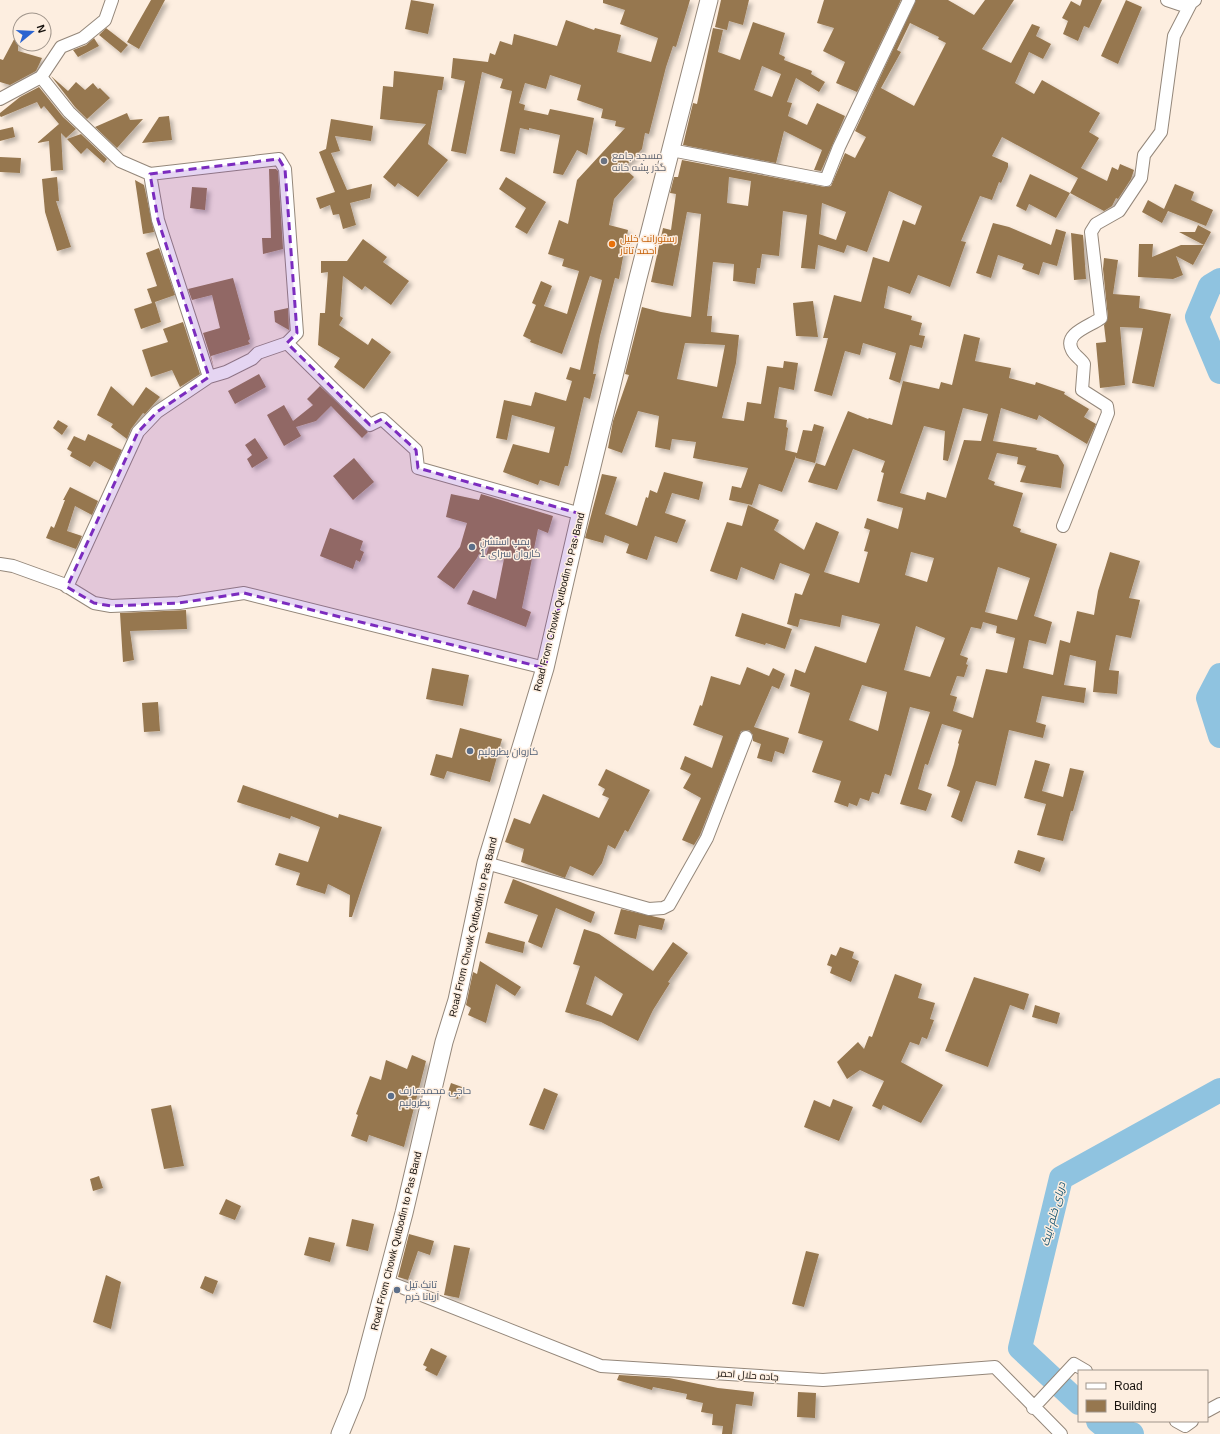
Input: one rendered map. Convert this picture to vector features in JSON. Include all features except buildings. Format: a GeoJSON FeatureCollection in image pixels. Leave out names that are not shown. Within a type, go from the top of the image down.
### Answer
{"type":"FeatureCollection","features":[{"type":"Feature","properties":{"kind":"main road","name":"Road From Chowk Qutbodin to Pas Band"},"geometry":{"type":"LineString","coordinates":[[340,1434],[356,1395],[404,1213],[444,1042],[457,1000],[486,863],[545,668],[581,514],[709,0]]}},
{"type":"Feature","properties":{"kind":"street"},"geometry":{"type":"LineString","coordinates":[[0,99],[41,77],[61,47],[83,38],[105,20],[112,0]]}},
{"type":"Feature","properties":{"kind":"street"},"geometry":{"type":"LineString","coordinates":[[671,150],[826,180],[839,147],[909,0]]}},
{"type":"Feature","properties":{"kind":"street"},"geometry":{"type":"LineString","coordinates":[[1063,526],[1108,413],[1107,406],[1082,390],[1084,364],[1072,351],[1070,346],[1070,340],[1074,334],[1100,318],[1091,232],[1096,224],[1119,211],[1141,178],[1144,156],[1161,132],[1174,36],[1192,4],[1167,0]]}},
{"type":"Feature","properties":{"kind":"street"},"geometry":{"type":"LineString","coordinates":[[41,77],[69,112],[120,161],[150,174],[280,159],[285,169],[297,332],[287,343],[258,353],[252,359],[226,372],[209,377],[157,412],[138,432],[67,587]]}},
{"type":"Feature","properties":{"kind":"street"},"geometry":{"type":"LineString","coordinates":[[150,174],[158,220],[209,377]]}},
{"type":"Feature","properties":{"kind":"street"},"geometry":{"type":"LineString","coordinates":[[287,343],[370,425],[382,420],[416,450],[418,468],[581,514]]}},
{"type":"Feature","properties":{"kind":"street"},"geometry":{"type":"LineString","coordinates":[[0,564],[13,566],[67,587],[94,603],[111,606],[179,603],[244,593],[545,668]]}},
{"type":"Feature","properties":{"kind":"street"},"geometry":{"type":"LineString","coordinates":[[486,863],[649,910],[663,908],[669,905],[707,838],[746,737]]}},
{"type":"Feature","properties":{"kind":"street","name":"جاده حلال احمر"},"geometry":{"type":"LineString","coordinates":[[386,1281],[601,1366],[823,1380],[995,1367],[1033,1408]]}},
{"type":"Feature","properties":{"kind":"street"},"geometry":{"type":"LineString","coordinates":[[1060,1434],[1058,1430],[1033,1408],[1074,1364],[1084,1370]]}},
{"type":"Feature","properties":{"kind":"street"},"geometry":{"type":"LineString","coordinates":[[1208,1410],[1220,1404]]}},
{"type":"Feature","properties":{"kind":"street"},"geometry":{"type":"LineString","coordinates":[[1178,1422],[1185,1426],[1191,1422]]}},
{"type":"Feature","properties":{"kind":"highlighted area"},"geometry":{"type":"Polygon","coordinates":[[[279,159],[285,169],[297,333],[287,343],[370,425],[382,419],[416,450],[418,468],[581,514],[545,668],[244,593],[179,603],[111,606],[94,603],[67,587],[138,432],[157,412],[209,377],[158,220],[150,174],[279,159]]]}},
{"type":"Feature","properties":{"kind":"waterway","name":"دریای خلم-ایبک"},"geometry":{"type":"LineString","coordinates":[[1220,280],[1210,286],[1197,317],[1220,372]]}},
{"type":"Feature","properties":{"kind":"waterway","name":"دریای خلم-ایبک"},"geometry":{"type":"LineString","coordinates":[[1220,675],[1208,698],[1220,736]]}},
{"type":"Feature","properties":{"kind":"waterway","name":"دریای خلم-ایبک"},"geometry":{"type":"LineString","coordinates":[[1078,1402],[1020,1348],[1061,1178],[1220,1090]]}},
{"type":"Feature","properties":{"kind":"waterway","name":"دریای خلم-ایبک"},"geometry":{"type":"LineString","coordinates":[[1099,1422],[1104,1426],[1132,1434]]}},
{"type":"Feature","properties":{"kind":"place","name":"مسجد جامع گذر پشه خانه"},"geometry":{"type":"Point","coordinates":[604,161]}},
{"type":"Feature","properties":{"kind":"place","name":"رستورانت خلیل احمد تاتار"},"geometry":{"type":"Point","coordinates":[612,244]}},
{"type":"Feature","properties":{"kind":"place","name":"پمپ استشن کاروان سرای 1"},"geometry":{"type":"Point","coordinates":[472,547]}},
{"type":"Feature","properties":{"kind":"place","name":"کاروان پطرولیم"},"geometry":{"type":"Point","coordinates":[470,751]}},
{"type":"Feature","properties":{"kind":"place","name":"حاجی محمدعارف پطرولیم"},"geometry":{"type":"Point","coordinates":[391,1096]}},
{"type":"Feature","properties":{"kind":"place","name":"تانک تیل آریانا خرم"},"geometry":{"type":"Point","coordinates":[397,1290]}}]}
